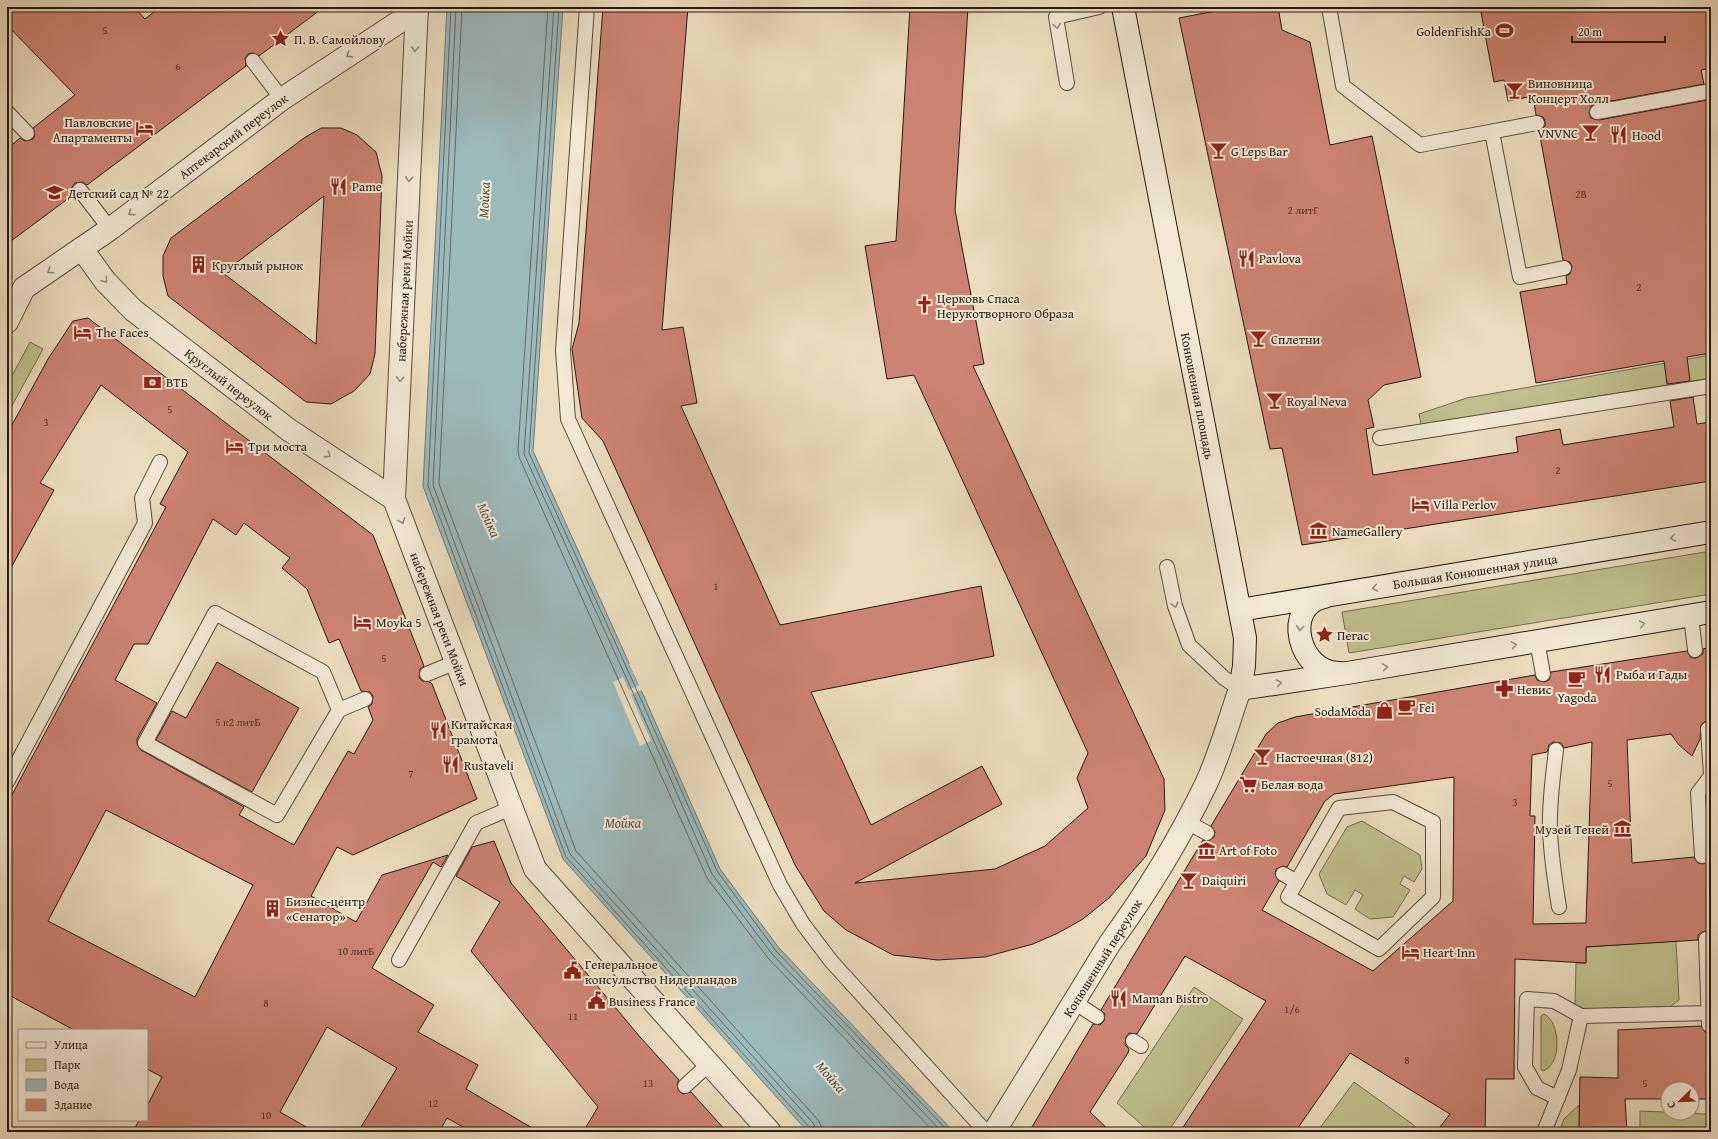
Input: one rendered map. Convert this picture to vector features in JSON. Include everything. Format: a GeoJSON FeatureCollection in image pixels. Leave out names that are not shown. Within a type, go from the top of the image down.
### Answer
{"type":"FeatureCollection","features":[{"type":"Feature","properties":{"kind":"street","name":"Конюшенная площадь"},"geometry":{"type":"LineString","coordinates":[[1123,7],[1245,638],[1244,666],[1240,689],[1207,782]]}},
{"type":"Feature","properties":{"kind":"street","name":"Аптекарский переулок"},"geometry":{"type":"LineString","coordinates":[[7,322],[24,288],[110,229],[282,98],[417,8]]}},
{"type":"Feature","properties":{"kind":"street","name":"набережная реки Мойки"},"geometry":{"type":"LineString","coordinates":[[417,8],[394,499],[535,869],[770,1132]]}},
{"type":"Feature","properties":{"kind":"street","name":"Круглый переулок"},"geometry":{"type":"LineString","coordinates":[[82,249],[105,280],[133,310],[289,430],[394,499]]}},
{"type":"Feature","properties":{"kind":"street","name":"Большая Конюшенная улица"},"geometry":{"type":"LineString","coordinates":[[1240,610],[1711,532]]}},
{"type":"Feature","properties":{"kind":"street"},"geometry":{"type":"LineString","coordinates":[[1333,595],[1319,598],[1308,605],[1301,617],[1299,632],[1302,646],[1309,658],[1320,668],[1333,673],[1347,673]]}},
{"type":"Feature","properties":{"kind":"street"},"geometry":{"type":"LineString","coordinates":[[1240,689],[1347,673],[1701,614]]}},
{"type":"Feature","properties":{"kind":"street","name":"Конюшенный переулок"},"geometry":{"type":"LineString","coordinates":[[994,1132],[1110,943],[1131,914],[1187,822],[1207,782]]}},
{"type":"Feature","properties":{"kind":"lane"},"geometry":{"type":"LineString","coordinates":[[587,7],[563,350],[568,419],[780,885],[803,924],[831,961],[986,1132]]}},
{"type":"Feature","properties":{"kind":"lane"},"geometry":{"type":"LineString","coordinates":[[1067,83],[1056,17],[1099,7]]}},
{"type":"Feature","properties":{"kind":"lane"},"geometry":{"type":"LineString","coordinates":[[1329,7],[1343,86],[1420,145],[1537,123]]}},
{"type":"Feature","properties":{"kind":"lane"},"geometry":{"type":"LineString","coordinates":[[253,60],[282,98]]}},
{"type":"Feature","properties":{"kind":"lane"},"geometry":{"type":"LineString","coordinates":[[1597,112],[1711,90]]}},
{"type":"Feature","properties":{"kind":"lane"},"geometry":{"type":"LineString","coordinates":[[7,112],[27,133]]}},
{"type":"Feature","properties":{"kind":"lane"},"geometry":{"type":"LineString","coordinates":[[1492,132],[1520,276],[1564,268]]}},
{"type":"Feature","properties":{"kind":"lane"},"geometry":{"type":"LineString","coordinates":[[80,190],[110,229]]}},
{"type":"Feature","properties":{"kind":"lane"},"geometry":{"type":"LineString","coordinates":[[1380,438],[1711,386]]}},
{"type":"Feature","properties":{"kind":"lane"},"geometry":{"type":"LineString","coordinates":[[7,782],[145,523],[142,498],[160,462]]}},
{"type":"Feature","properties":{"kind":"lane"},"geometry":{"type":"LineString","coordinates":[[1167,567],[1175,606],[1189,645],[1224,678],[1240,689]]}},
{"type":"Feature","properties":{"kind":"lane"},"geometry":{"type":"LineString","coordinates":[[339,710],[323,672],[215,613],[145,743],[276,815],[339,710],[365,700]]}},
{"type":"Feature","properties":{"kind":"lane"},"geometry":{"type":"LineString","coordinates":[[1696,650],[1701,614]]}},
{"type":"Feature","properties":{"kind":"lane"},"geometry":{"type":"LineString","coordinates":[[1537,641],[1543,674]]}},
{"type":"Feature","properties":{"kind":"lane"},"geometry":{"type":"LineString","coordinates":[[427,674],[456,662]]}},
{"type":"Feature","properties":{"kind":"lane"},"geometry":{"type":"LineString","coordinates":[[1702,856],[1698,793],[1711,776],[1708,729]]}},
{"type":"Feature","properties":{"kind":"lane"},"geometry":{"type":"LineString","coordinates":[[1556,750],[1552,786],[1550,830],[1553,870],[1559,907]]}},
{"type":"Feature","properties":{"kind":"lane"},"geometry":{"type":"LineString","coordinates":[[1393,802],[1433,822],[1433,897],[1379,949],[1288,897],[1297,882],[1338,808],[1393,802]]}},
{"type":"Feature","properties":{"kind":"lane"},"geometry":{"type":"LineString","coordinates":[[399,960],[476,823],[511,808]]}},
{"type":"Feature","properties":{"kind":"lane"},"geometry":{"type":"LineString","coordinates":[[1187,822],[1207,833]]}},
{"type":"Feature","properties":{"kind":"lane"},"geometry":{"type":"LineString","coordinates":[[1283,874],[1297,882]]}},
{"type":"Feature","properties":{"kind":"lane"},"geometry":{"type":"LineString","coordinates":[[1558,1098],[1537,1088],[1525,1067],[1527,999],[1554,1001],[1581,1016],[1709,1017],[1706,939]]}},
{"type":"Feature","properties":{"kind":"lane"},"geometry":{"type":"LineString","coordinates":[[1074,1002],[1097,1017]]}},
{"type":"Feature","properties":{"kind":"lane"},"geometry":{"type":"LineString","coordinates":[[1544,1132],[1569,1070],[1581,1016]]}},
{"type":"Feature","properties":{"kind":"lane"},"geometry":{"type":"LineString","coordinates":[[685,1086],[709,1064]]}},
{"type":"Feature","properties":{"kind":"green space"},"geometry":{"type":"Polygon","coordinates":[[[30,342],[43,349],[7,415],[7,385],[30,342]]]}},
{"type":"Feature","properties":{"kind":"green space"},"geometry":{"type":"Polygon","coordinates":[[[1711,355],[1711,378],[1421,425],[1419,414],[1467,398],[1711,355]]]}},
{"type":"Feature","properties":{"kind":"green space"},"geometry":{"type":"Polygon","coordinates":[[[1711,551],[1711,594],[1349,653],[1342,612],[1711,551]]]}},
{"type":"Feature","properties":{"kind":"green space"},"geometry":{"type":"Polygon","coordinates":[[[1362,821],[1420,855],[1422,869],[1414,882],[1404,876],[1400,884],[1410,890],[1393,917],[1370,919],[1355,909],[1363,895],[1355,890],[1346,905],[1327,894],[1319,874],[1347,827],[1362,821]]]}},
{"type":"Feature","properties":{"kind":"green space"},"geometry":{"type":"Polygon","coordinates":[[[1676,941],[1679,1000],[1670,1007],[1584,1009],[1575,1005],[1576,963],[1586,963],[1586,947],[1676,941]]]}},
{"type":"Feature","properties":{"kind":"green space"},"geometry":{"type":"Polygon","coordinates":[[[1194,987],[1243,1019],[1168,1132],[1150,1132],[1117,1103],[1194,987]]]}},
{"type":"Feature","properties":{"kind":"green space"},"geometry":{"type":"Polygon","coordinates":[[[1544,1014],[1550,1018],[1554,1025],[1557,1043],[1554,1061],[1543,1071],[1541,1070],[1541,1016],[1544,1014]]]}},
{"type":"Feature","properties":{"kind":"green space"},"geometry":{"type":"Polygon","coordinates":[[[1354,1082],[1415,1126],[1410,1132],[1317,1132],[1354,1082]]]}},
{"type":"Feature","properties":{"kind":"green space"},"geometry":{"type":"Polygon","coordinates":[[[1579,1105],[1579,1132],[1559,1132],[1564,1119],[1579,1105]]]}},
{"type":"Feature","properties":{"kind":"green space"},"geometry":{"type":"Polygon","coordinates":[[[1640,1111],[1660,1112],[1660,1121],[1700,1121],[1700,1114],[1707,1114],[1708,1132],[1640,1132],[1640,1111]]]}},
{"type":"Feature","properties":{"kind":"water","name":"Мойка"},"geometry":{"type":"Polygon","coordinates":[[[447,7],[563,7],[533,451],[720,869],[779,948],[954,1132],[808,1132],[563,859],[423,486],[447,7]]]}},
{"type":"Feature","properties":{"kind":"pier"},"geometry":{"type":"Polygon","coordinates":[[[631,663],[644,691],[642,692],[641,690],[631,695],[651,741],[640,746],[613,682],[623,677],[629,690],[639,685],[629,664],[631,663]]]}},
{"type":"Feature","properties":{"kind":"building"},"geometry":{"type":"Polygon","coordinates":[[[7,7],[134,7],[145,19],[160,7],[324,7],[259,56],[252,53],[248,54],[245,58],[246,66],[87,185],[83,182],[75,183],[72,187],[73,195],[7,244],[7,149],[20,138],[25,141],[33,139],[35,135],[33,128],[75,95],[7,25],[7,7]]]}},
{"type":"Feature","properties":{"kind":"building"},"geometry":{"type":"Polygon","coordinates":[[[603,7],[688,7],[662,330],[683,327],[697,403],[681,406],[780,625],[981,586],[994,656],[811,692],[871,825],[982,766],[1002,804],[855,883],[995,869],[1045,846],[1088,808],[1077,778],[1088,753],[914,375],[887,379],[865,246],[896,241],[910,7],[968,7],[955,210],[984,364],[973,366],[1164,779],[1165,810],[1146,856],[1109,898],[1083,919],[1058,933],[1033,944],[985,957],[938,960],[893,955],[846,930],[824,911],[795,865],[603,441],[582,418],[572,349],[579,323],[603,7]]]}},
{"type":"Feature","properties":{"kind":"building"},"geometry":{"type":"Polygon","coordinates":[[[1236,7],[1278,7],[1282,30],[1310,42],[1330,145],[1372,136],[1421,377],[1384,385],[1368,400],[1374,427],[1366,429],[1373,475],[1518,452],[1516,437],[1560,429],[1563,445],[1674,427],[1670,401],[1693,397],[1697,424],[1711,422],[1711,481],[1302,545],[1282,448],[1270,449],[1179,18],[1236,7]]]}},
{"type":"Feature","properties":{"kind":"building"},"geometry":{"type":"Polygon","coordinates":[[[1480,7],[1706,7],[1711,33],[1711,68],[1701,70],[1704,84],[1595,104],[1591,106],[1589,113],[1591,118],[1599,120],[1707,100],[1711,123],[1711,353],[1687,357],[1690,381],[1667,384],[1664,361],[1536,383],[1520,292],[1567,284],[1566,276],[1570,274],[1572,267],[1570,262],[1563,260],[1539,131],[1545,126],[1545,121],[1543,117],[1536,115],[1533,96],[1508,101],[1504,80],[1494,82],[1480,7]]]}},
{"type":"Feature","properties":{"kind":"building","name":"Круглый рынок"},"geometry":{"type":"Polygon","coordinates":[[[321,128],[341,128],[357,135],[376,152],[382,176],[375,354],[370,374],[354,391],[331,404],[306,402],[168,296],[163,276],[163,256],[171,238],[304,138],[321,128]],[[324,196],[223,273],[316,344],[324,196]]]}},
{"type":"Feature","properties":{"kind":"building"},"geometry":{"type":"Polygon","coordinates":[[[88,318],[373,535],[424,666],[420,669],[419,677],[422,681],[430,682],[432,684],[477,799],[353,855],[337,847],[311,896],[356,922],[382,875],[448,855],[441,867],[433,862],[372,968],[434,1005],[418,1032],[478,1065],[466,1089],[539,1132],[472,1132],[447,1118],[439,1132],[358,1132],[397,1068],[327,1027],[280,1112],[315,1132],[133,1132],[138,1121],[148,1121],[148,1104],[162,1077],[148,1070],[148,1029],[72,1029],[7,994],[7,804],[166,507],[160,504],[188,452],[101,385],[40,483],[54,490],[7,575],[7,434],[48,359],[73,321],[88,318]],[[213,519],[148,644],[134,644],[115,680],[157,703],[137,739],[137,744],[141,750],[244,807],[239,815],[294,845],[348,751],[354,754],[373,720],[368,707],[372,704],[373,696],[370,692],[361,691],[339,639],[329,643],[307,589],[282,568],[290,558],[244,523],[236,535],[213,519]],[[106,810],[48,921],[195,997],[253,885],[106,810]]]}},
{"type":"Feature","properties":{"kind":"building"},"geometry":{"type":"Polygon","coordinates":[[[1711,647],[1711,721],[1704,722],[1701,725],[1700,739],[1692,756],[1679,745],[1671,734],[1627,740],[1632,863],[1694,857],[1698,863],[1703,864],[1709,860],[1711,855],[1711,932],[1702,932],[1698,935],[1698,940],[1586,947],[1586,963],[1515,959],[1514,1079],[1486,1079],[1485,1132],[1436,1132],[1450,1114],[1350,1053],[1295,1132],[1180,1132],[1266,1001],[1185,956],[1137,1034],[1129,1033],[1126,1037],[1125,1045],[1129,1049],[1128,1053],[1090,1112],[1111,1132],[1029,1132],[1093,1024],[1100,1025],[1104,1021],[1105,1014],[1101,1010],[1203,840],[1208,841],[1214,837],[1215,832],[1211,826],[1266,734],[1278,723],[1295,717],[1535,675],[1537,680],[1544,682],[1549,680],[1551,672],[1687,651],[1691,658],[1696,658],[1703,654],[1703,649],[1711,647]],[[1553,742],[1549,745],[1547,752],[1532,755],[1530,816],[1535,816],[1533,924],[1586,923],[1592,742],[1564,748],[1561,743],[1553,742]],[[1454,777],[1334,794],[1325,801],[1287,867],[1283,866],[1276,869],[1275,874],[1279,881],[1262,910],[1373,971],[1453,901],[1454,777]]]}},
{"type":"Feature","properties":{"kind":"building"},"geometry":{"type":"Polygon","coordinates":[[[217,662],[299,708],[252,792],[156,740],[172,711],[186,718],[217,662]]]}},
{"type":"Feature","properties":{"kind":"building"},"geometry":{"type":"Polygon","coordinates":[[[494,841],[511,883],[640,1037],[679,1080],[677,1084],[679,1091],[683,1094],[691,1092],[727,1132],[583,1132],[598,1107],[471,951],[500,902],[456,876],[472,847],[494,841]]]}},
{"type":"Feature","properties":{"kind":"building"},"geometry":{"type":"Polygon","coordinates":[[[1701,1026],[1705,1032],[1711,1033],[1711,1099],[1700,1099],[1700,1081],[1660,1081],[1660,1099],[1625,1099],[1627,1132],[1579,1132],[1580,1077],[1618,1078],[1618,1030],[1701,1026]]]}},
{"type":"Feature","properties":{"kind":"place","name":"GoldenFishKa"},"geometry":{"type":"Point","coordinates":[1504,31]}},
{"type":"Feature","properties":{"kind":"place","name":"П. В. Самойлову"},"geometry":{"type":"Point","coordinates":[281,39]}},
{"type":"Feature","properties":{"kind":"place","name":"Виновница Концерт Холл"},"geometry":{"type":"Point","coordinates":[1515,90]}},
{"type":"Feature","properties":{"kind":"place","name":"Павловские Апартаменты"},"geometry":{"type":"Point","coordinates":[145,129]}},
{"type":"Feature","properties":{"kind":"place","name":"VNVNC"},"geometry":{"type":"Point","coordinates":[1591,133]}},
{"type":"Feature","properties":{"kind":"place","name":"Hood"},"geometry":{"type":"Point","coordinates":[1619,135]}},
{"type":"Feature","properties":{"kind":"place","name":"G Leps Bar"},"geometry":{"type":"Point","coordinates":[1218,151]}},
{"type":"Feature","properties":{"kind":"place","name":"Pame"},"geometry":{"type":"Point","coordinates":[339,186]}},
{"type":"Feature","properties":{"kind":"place","name":"Детский сад № 22"},"geometry":{"type":"Point","coordinates":[55,193]}},
{"type":"Feature","properties":{"kind":"place","name":"Pavlova"},"geometry":{"type":"Point","coordinates":[1246,258]}},
{"type":"Feature","properties":{"kind":"place","name":"Круглый рынок"},"geometry":{"type":"Point","coordinates":[199,265]}},
{"type":"Feature","properties":{"kind":"place","name":"Церковь Спаса Нерукотворного Образа"},"geometry":{"type":"Point","coordinates":[924,305]}},
{"type":"Feature","properties":{"kind":"place","name":"The Faces"},"geometry":{"type":"Point","coordinates":[83,332]}},
{"type":"Feature","properties":{"kind":"place","name":"Сплетни"},"geometry":{"type":"Point","coordinates":[1258,339]}},
{"type":"Feature","properties":{"kind":"place","name":"ВТБ"},"geometry":{"type":"Point","coordinates":[153,382]}},
{"type":"Feature","properties":{"kind":"place","name":"Royal Neva"},"geometry":{"type":"Point","coordinates":[1274,401]}},
{"type":"Feature","properties":{"kind":"place","name":"Три моста"},"geometry":{"type":"Point","coordinates":[235,446]}},
{"type":"Feature","properties":{"kind":"place","name":"Villa Perlov"},"geometry":{"type":"Point","coordinates":[1420,504]}},
{"type":"Feature","properties":{"kind":"place","name":"NameGallery"},"geometry":{"type":"Point","coordinates":[1319,531]}},
{"type":"Feature","properties":{"kind":"place","name":"Moyka 5"},"geometry":{"type":"Point","coordinates":[363,622]}},
{"type":"Feature","properties":{"kind":"place","name":"Пегас"},"geometry":{"type":"Point","coordinates":[1324,635]}},
{"type":"Feature","properties":{"kind":"place","name":"Рыба и Гады"},"geometry":{"type":"Point","coordinates":[1603,674]}},
{"type":"Feature","properties":{"kind":"place","name":"Yagoda"},"geometry":{"type":"Point","coordinates":[1577,678]}},
{"type":"Feature","properties":{"kind":"place","name":"Невис"},"geometry":{"type":"Point","coordinates":[1504,689]}},
{"type":"Feature","properties":{"kind":"place","name":"Fei"},"geometry":{"type":"Point","coordinates":[1406,707]}},
{"type":"Feature","properties":{"kind":"place","name":"SodaModa"},"geometry":{"type":"Point","coordinates":[1384,711]}},
{"type":"Feature","properties":{"kind":"place","name":"Китайская грамота"},"geometry":{"type":"Point","coordinates":[438,731]}},
{"type":"Feature","properties":{"kind":"place","name":"Настоечная (812)"},"geometry":{"type":"Point","coordinates":[1263,757]}},
{"type":"Feature","properties":{"kind":"place","name":"Rustaveli"},"geometry":{"type":"Point","coordinates":[451,765]}},
{"type":"Feature","properties":{"kind":"place","name":"Белая вода"},"geometry":{"type":"Point","coordinates":[1248,784]}},
{"type":"Feature","properties":{"kind":"place","name":"Музей Теней"},"geometry":{"type":"Point","coordinates":[1622,829]}},
{"type":"Feature","properties":{"kind":"place","name":"Art of Foto"},"geometry":{"type":"Point","coordinates":[1206,850]}},
{"type":"Feature","properties":{"kind":"place","name":"Daiquiri"},"geometry":{"type":"Point","coordinates":[1189,880]}},
{"type":"Feature","properties":{"kind":"place","name":"Бизнес-центр «Сенатор»"},"geometry":{"type":"Point","coordinates":[273,908]}},
{"type":"Feature","properties":{"kind":"place","name":"Heart Inn"},"geometry":{"type":"Point","coordinates":[1410,952]}},
{"type":"Feature","properties":{"kind":"place","name":"Генеральное консульство Нидерландов"},"geometry":{"type":"Point","coordinates":[572,971]}},
{"type":"Feature","properties":{"kind":"place","name":"Maman Bistro"},"geometry":{"type":"Point","coordinates":[1119,998]}},
{"type":"Feature","properties":{"kind":"place","name":"Business France"},"geometry":{"type":"Point","coordinates":[596,1001]}}]}
